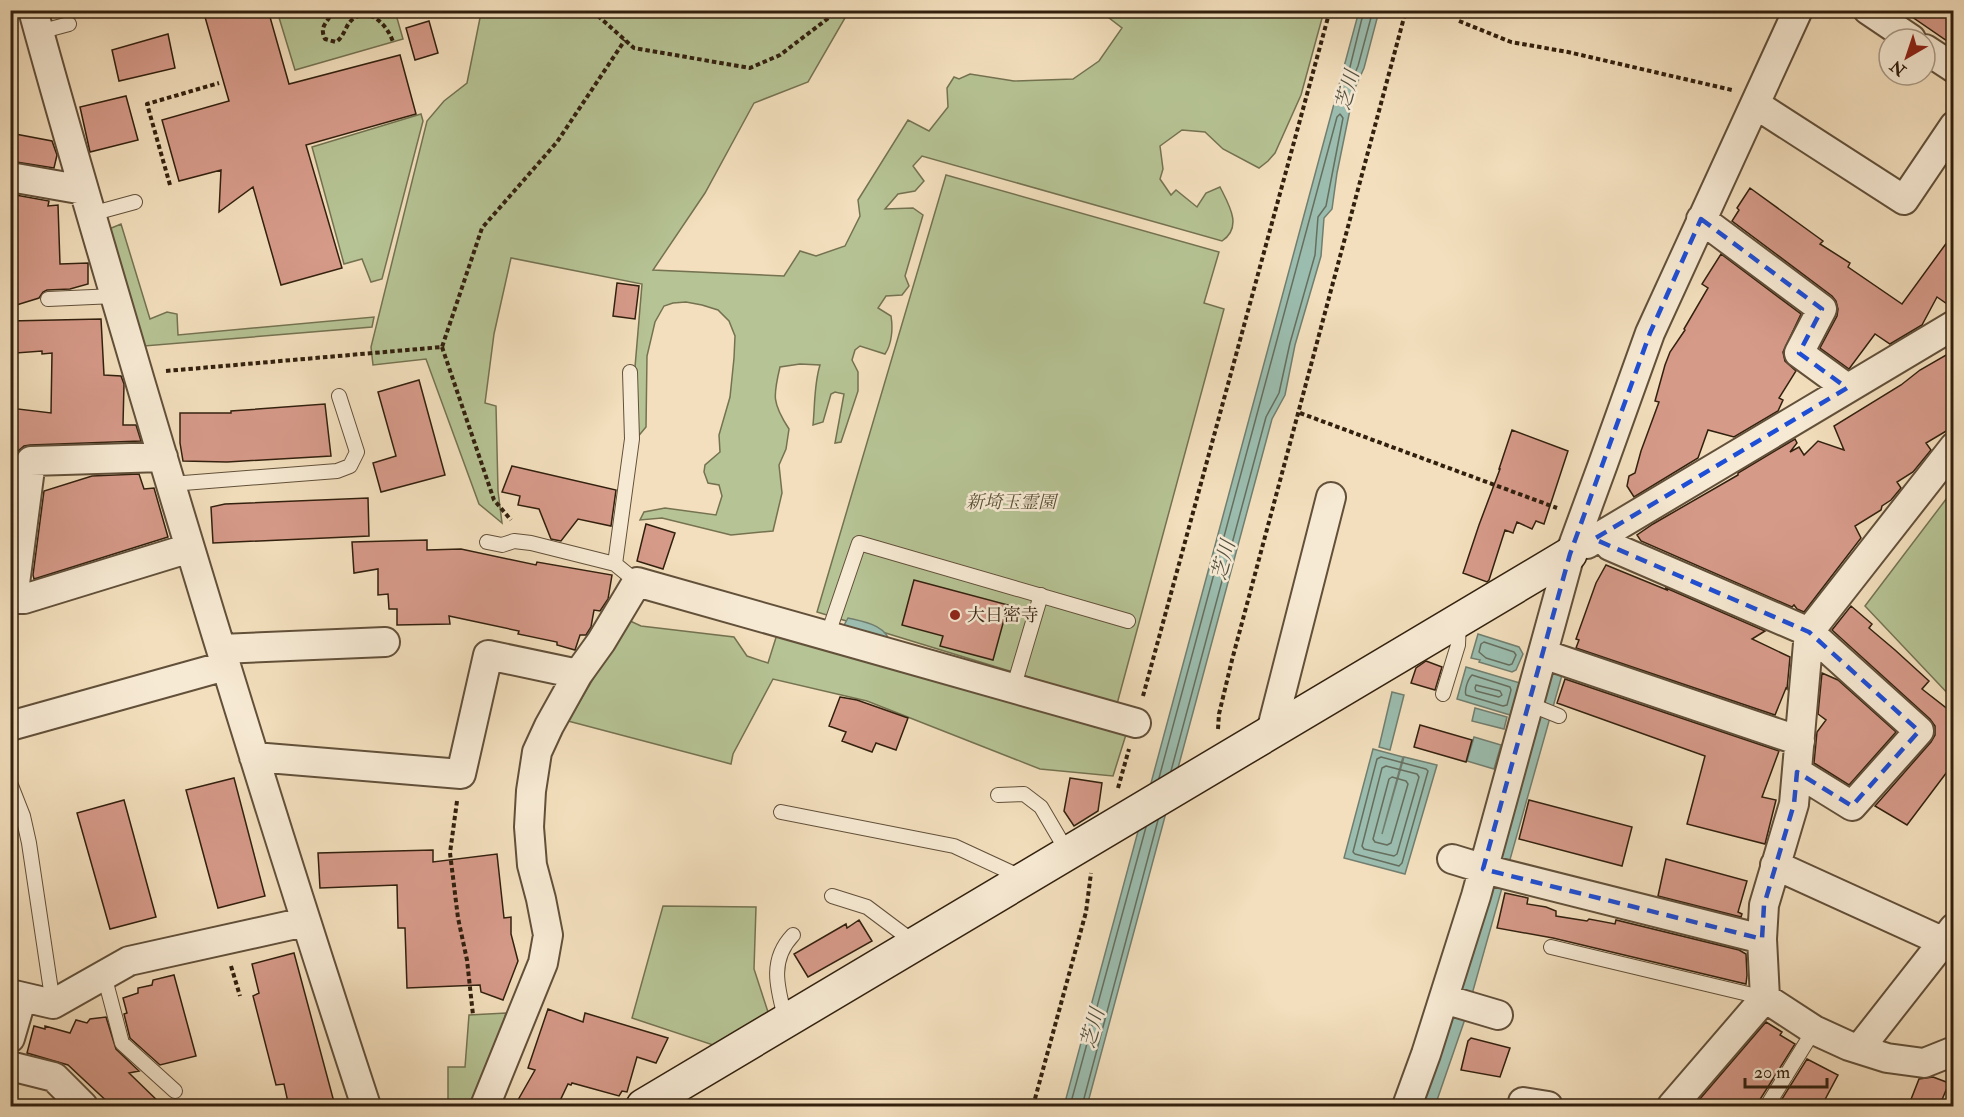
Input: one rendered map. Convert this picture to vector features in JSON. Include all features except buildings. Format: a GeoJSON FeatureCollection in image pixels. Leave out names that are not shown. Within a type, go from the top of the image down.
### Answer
{"type":"FeatureCollection","features":[{"type":"Feature","properties":{"kind":"street"},"geometry":{"type":"LineString","coordinates":[[1593,526],[1650,333],[1798,10]]}},
{"type":"Feature","properties":{"kind":"street"},"geometry":{"type":"LineString","coordinates":[[1868,10],[1893,27]]}},
{"type":"Feature","properties":{"kind":"street"},"geometry":{"type":"LineString","coordinates":[[36,21],[190,549],[305,922],[366,1107]]}},
{"type":"Feature","properties":{"kind":"street"},"geometry":{"type":"LineString","coordinates":[[1937,57],[1953,68]]}},
{"type":"Feature","properties":{"kind":"street"},"geometry":{"type":"LineString","coordinates":[[1757,100],[1904,200],[1953,126]]}},
{"type":"Feature","properties":{"kind":"street"},"geometry":{"type":"LineString","coordinates":[[10,177],[88,202]]}},
{"type":"Feature","properties":{"kind":"street"},"geometry":{"type":"LineString","coordinates":[[1701,219],[1822,309],[1799,353],[1847,388]]}},
{"type":"Feature","properties":{"kind":"street"},"geometry":{"type":"LineString","coordinates":[[643,1106],[1570,554],[1593,526],[1847,388],[1953,325]]}},
{"type":"Feature","properties":{"kind":"street"},"geometry":{"type":"LineString","coordinates":[[1672,1107],[1765,998],[1762,939],[1764,905],[1794,804],[1809,632],[1953,447]]}},
{"type":"Feature","properties":{"kind":"street"},"geometry":{"type":"LineString","coordinates":[[163,457],[31,461],[12,599],[24,599],[190,549]]}},
{"type":"Feature","properties":{"kind":"street"},"geometry":{"type":"LineString","coordinates":[[1270,732],[1331,497]]}},
{"type":"Feature","properties":{"kind":"street"},"geometry":{"type":"LineString","coordinates":[[1593,526],[1610,546],[1809,632],[1918,730],[1852,806],[1797,772]]}},
{"type":"Feature","properties":{"kind":"street"},"geometry":{"type":"LineString","coordinates":[[1407,1107],[1445,1000],[1570,554]]}},
{"type":"Feature","properties":{"kind":"street"},"geometry":{"type":"LineString","coordinates":[[485,1107],[543,963],[548,935],[532,865],[529,827],[531,791],[537,752],[578,674],[601,642],[637,582],[828,634],[1136,723]]}},
{"type":"Feature","properties":{"kind":"street"},"geometry":{"type":"LineString","coordinates":[[10,726],[223,657],[385,642]]}},
{"type":"Feature","properties":{"kind":"street"},"geometry":{"type":"LineString","coordinates":[[1543,654],[1800,741]]}},
{"type":"Feature","properties":{"kind":"street"},"geometry":{"type":"LineString","coordinates":[[254,757],[461,774],[488,655],[578,674]]}},
{"type":"Feature","properties":{"kind":"street"},"geometry":{"type":"LineString","coordinates":[[1452,860],[1762,939]]}},
{"type":"Feature","properties":{"kind":"street"},"geometry":{"type":"LineString","coordinates":[[1775,865],[1949,935],[1859,1049]]}},
{"type":"Feature","properties":{"kind":"street"},"geometry":{"type":"LineString","coordinates":[[10,1038],[16,995],[53,1004],[129,961],[305,922]]}},
{"type":"Feature","properties":{"kind":"street"},"geometry":{"type":"LineString","coordinates":[[1765,998],[1814,1030],[1887,1058],[1924,1063],[1953,1051]]}},
{"type":"Feature","properties":{"kind":"street"},"geometry":{"type":"LineString","coordinates":[[1445,1000],[1490,1013]]}},
{"type":"Feature","properties":{"kind":"street"},"geometry":{"type":"LineString","coordinates":[[10,1066],[54,1077],[83,1107]]}},
{"type":"Feature","properties":{"kind":"lane"},"geometry":{"type":"LineString","coordinates":[[36,21],[69,24]]}},
{"type":"Feature","properties":{"kind":"lane"},"geometry":{"type":"LineString","coordinates":[[88,202],[135,202]]}},
{"type":"Feature","properties":{"kind":"lane"},"geometry":{"type":"LineString","coordinates":[[48,299],[115,296]]}},
{"type":"Feature","properties":{"kind":"lane"},"geometry":{"type":"LineString","coordinates":[[615,564],[632,439],[630,372]]}},
{"type":"Feature","properties":{"kind":"lane"},"geometry":{"type":"LineString","coordinates":[[171,484],[337,471],[350,466],[357,452],[339,396]]}},
{"type":"Feature","properties":{"kind":"lane"},"geometry":{"type":"LineString","coordinates":[[487,542],[502,545],[514,542],[531,543],[615,564],[637,582]]}},
{"type":"Feature","properties":{"kind":"lane"},"geometry":{"type":"LineString","coordinates":[[828,634],[859,543],[1128,621]]}},
{"type":"Feature","properties":{"kind":"lane"},"geometry":{"type":"LineString","coordinates":[[1013,689],[1041,595]]}},
{"type":"Feature","properties":{"kind":"lane"},"geometry":{"type":"LineString","coordinates":[[1443,694],[1458,645],[1460,620]]}},
{"type":"Feature","properties":{"kind":"lane"},"geometry":{"type":"LineString","coordinates":[[1529,704],[1559,716]]}},
{"type":"Feature","properties":{"kind":"lane"},"geometry":{"type":"LineString","coordinates":[[10,783],[23,816],[29,843],[53,1004]]}},
{"type":"Feature","properties":{"kind":"lane"},"geometry":{"type":"LineString","coordinates":[[998,795],[1024,794],[1041,807],[1095,838]]}},
{"type":"Feature","properties":{"kind":"lane"},"geometry":{"type":"LineString","coordinates":[[781,812],[954,846],[1025,879]]}},
{"type":"Feature","properties":{"kind":"lane"},"geometry":{"type":"LineString","coordinates":[[831,896],[867,907],[916,944]]}},
{"type":"Feature","properties":{"kind":"lane"},"geometry":{"type":"LineString","coordinates":[[786,1022],[777,986],[777,960],[785,944],[793,935]]}},
{"type":"Feature","properties":{"kind":"lane"},"geometry":{"type":"LineString","coordinates":[[1551,947],[1765,998]]}},
{"type":"Feature","properties":{"kind":"lane"},"geometry":{"type":"LineString","coordinates":[[104,975],[122,1043],[175,1091]]}},
{"type":"Feature","properties":{"kind":"lane"},"geometry":{"type":"LineString","coordinates":[[1767,1107],[1814,1030]]}},
{"type":"Feature","properties":{"kind":"path"},"geometry":{"type":"LineString","coordinates":[[332,10],[330,18],[323,26],[322,32],[325,39],[336,42],[341,39],[348,24],[354,18],[363,15],[379,20],[393,42]]}},
{"type":"Feature","properties":{"kind":"path"},"geometry":{"type":"LineString","coordinates":[[593,10],[634,48],[750,68],[780,55],[839,10]]}},
{"type":"Feature","properties":{"kind":"path"},"geometry":{"type":"LineString","coordinates":[[1033,1107],[1086,912],[1095,838],[1136,723],[1329,10]]}},
{"type":"Feature","properties":{"kind":"path"},"geometry":{"type":"LineString","coordinates":[[1208,770],[1232,660],[1406,10]]}},
{"type":"Feature","properties":{"kind":"path"},"geometry":{"type":"LineString","coordinates":[[1459,21],[1511,42],[1568,52],[1706,85],[1757,100]]}},
{"type":"Feature","properties":{"kind":"path"},"geometry":{"type":"LineString","coordinates":[[531,543],[494,500],[442,347],[482,228],[557,142],[625,40]]}},
{"type":"Feature","properties":{"kind":"path"},"geometry":{"type":"LineString","coordinates":[[170,185],[147,104],[219,83]]}},
{"type":"Feature","properties":{"kind":"path"},"geometry":{"type":"LineString","coordinates":[[138,374],[442,347]]}},
{"type":"Feature","properties":{"kind":"path"},"geometry":{"type":"LineString","coordinates":[[1299,413],[1593,526]]}},
{"type":"Feature","properties":{"kind":"path"},"geometry":{"type":"LineString","coordinates":[[461,774],[450,853],[473,1015]]}},
{"type":"Feature","properties":{"kind":"highlighted area"},"geometry":{"type":"Polygon","coordinates":[[[1701,219],[1822,309],[1799,353],[1847,388],[1594,539],[1809,632],[1919,731],[1852,806],[1797,772],[1794,804],[1764,905],[1762,939],[1483,869],[1570,554],[1650,333],[1701,219]]]}},
{"type":"Feature","properties":{"kind":"green space"},"geometry":{"type":"Polygon","coordinates":[[[277,11],[395,11],[403,39],[295,70],[277,11]]]}},
{"type":"Feature","properties":{"kind":"green space"},"geometry":{"type":"Polygon","coordinates":[[[472,11],[849,11],[808,82],[754,103],[705,193],[653,270],[784,276],[800,251],[816,256],[845,246],[860,216],[858,200],[908,120],[929,131],[948,107],[947,88],[954,77],[959,79],[970,74],[1014,81],[1073,79],[1099,61],[1122,28],[1100,11],[1324,11],[1301,95],[1275,153],[1268,161],[1259,168],[1223,149],[1205,132],[1182,130],[1160,146],[1163,169],[1160,179],[1171,195],[1176,190],[1197,207],[1206,193],[1220,187],[1230,208],[1233,223],[1232,229],[1222,241],[922,156],[913,166],[924,181],[915,191],[898,194],[885,209],[913,208],[923,215],[905,276],[909,286],[902,295],[886,296],[878,308],[891,316],[891,336],[885,354],[860,346],[855,350],[852,360],[858,372],[858,391],[841,442],[835,443],[844,394],[835,392],[831,394],[823,422],[813,425],[820,365],[800,364],[780,367],[775,393],[779,412],[789,429],[786,449],[779,465],[782,493],[773,531],[731,535],[662,518],[640,520],[644,512],[665,508],[716,515],[722,496],[719,485],[708,483],[704,472],[705,465],[720,452],[719,435],[730,397],[735,336],[729,321],[718,310],[686,302],[664,306],[655,322],[647,356],[646,427],[636,439],[634,379],[642,284],[511,258],[494,334],[485,403],[496,406],[498,491],[502,523],[479,504],[426,359],[373,365],[371,347],[427,121],[444,101],[467,83],[481,13],[472,11]]]}},
{"type":"Feature","properties":{"kind":"green space"},"geometry":{"type":"Polygon","coordinates":[[[421,114],[423,121],[382,279],[371,282],[362,259],[344,264],[312,147],[421,114]]]}},
{"type":"Feature","properties":{"kind":"green space","name":"新埼玉霊園"},"geometry":{"type":"Polygon","coordinates":[[[946,175],[1219,252],[1204,303],[1224,309],[1117,704],[817,612],[946,175]]]}},
{"type":"Feature","properties":{"kind":"green space"},"geometry":{"type":"Polygon","coordinates":[[[121,224],[150,319],[167,312],[177,314],[178,335],[374,317],[372,327],[144,346],[109,229],[121,224]]]}},
{"type":"Feature","properties":{"kind":"green space"},"geometry":{"type":"Polygon","coordinates":[[[1953,490],[1954,699],[1865,606],[1953,490]]]}},
{"type":"Feature","properties":{"kind":"green space"},"geometry":{"type":"Polygon","coordinates":[[[628,620],[641,626],[734,637],[747,656],[768,663],[779,628],[1129,725],[1113,776],[1040,769],[867,701],[773,679],[733,754],[731,764],[568,721],[628,620]]]}},
{"type":"Feature","properties":{"kind":"green space"},"geometry":{"type":"Polygon","coordinates":[[[663,906],[756,907],[754,969],[768,1012],[713,1045],[632,1018],[663,906]]]}},
{"type":"Feature","properties":{"kind":"green space"},"geometry":{"type":"Polygon","coordinates":[[[506,1013],[479,1106],[437,1106],[448,1105],[448,1067],[465,1067],[469,1015],[506,1013]]]}},
{"type":"Feature","properties":{"kind":"water","name":"芝川"},"geometry":{"type":"Polygon","coordinates":[[[1359,11],[1379,11],[1364,68],[1354,90],[1332,209],[1324,218],[1321,256],[1295,345],[1285,395],[1272,419],[1087,1106],[1064,1106],[1359,11]]]}},
{"type":"Feature","properties":{"kind":"water"},"geometry":{"type":"Polygon","coordinates":[[[848,618],[880,629],[889,638],[891,645],[843,627],[848,618]]]}},
{"type":"Feature","properties":{"kind":"water"},"geometry":{"type":"Polygon","coordinates":[[[1478,634],[1519,647],[1523,654],[1516,670],[1512,672],[1471,658],[1478,634]]]}},
{"type":"Feature","properties":{"kind":"water"},"geometry":{"type":"Polygon","coordinates":[[[1466,667],[1520,683],[1510,715],[1457,699],[1466,667]]]}},
{"type":"Feature","properties":{"kind":"water"},"geometry":{"type":"Polygon","coordinates":[[[1548,671],[1562,675],[1465,1019],[1435,1106],[1419,1106],[1548,671]]]}},
{"type":"Feature","properties":{"kind":"water"},"geometry":{"type":"Polygon","coordinates":[[[1392,692],[1404,695],[1390,750],[1379,747],[1392,692]]]}},
{"type":"Feature","properties":{"kind":"water"},"geometry":{"type":"Polygon","coordinates":[[[1475,708],[1507,717],[1504,729],[1472,721],[1475,708]]]}},
{"type":"Feature","properties":{"kind":"water"},"geometry":{"type":"Polygon","coordinates":[[[1474,737],[1501,745],[1494,769],[1467,761],[1474,737]]]}},
{"type":"Feature","properties":{"kind":"water"},"geometry":{"type":"Polygon","coordinates":[[[1373,749],[1403,757],[1382,834],[1404,757],[1437,765],[1405,874],[1344,858],[1373,749]]]}},
{"type":"Feature","properties":{"kind":"place","name":"大日密寺"},"geometry":{"type":"Point","coordinates":[955,615]}}]}
